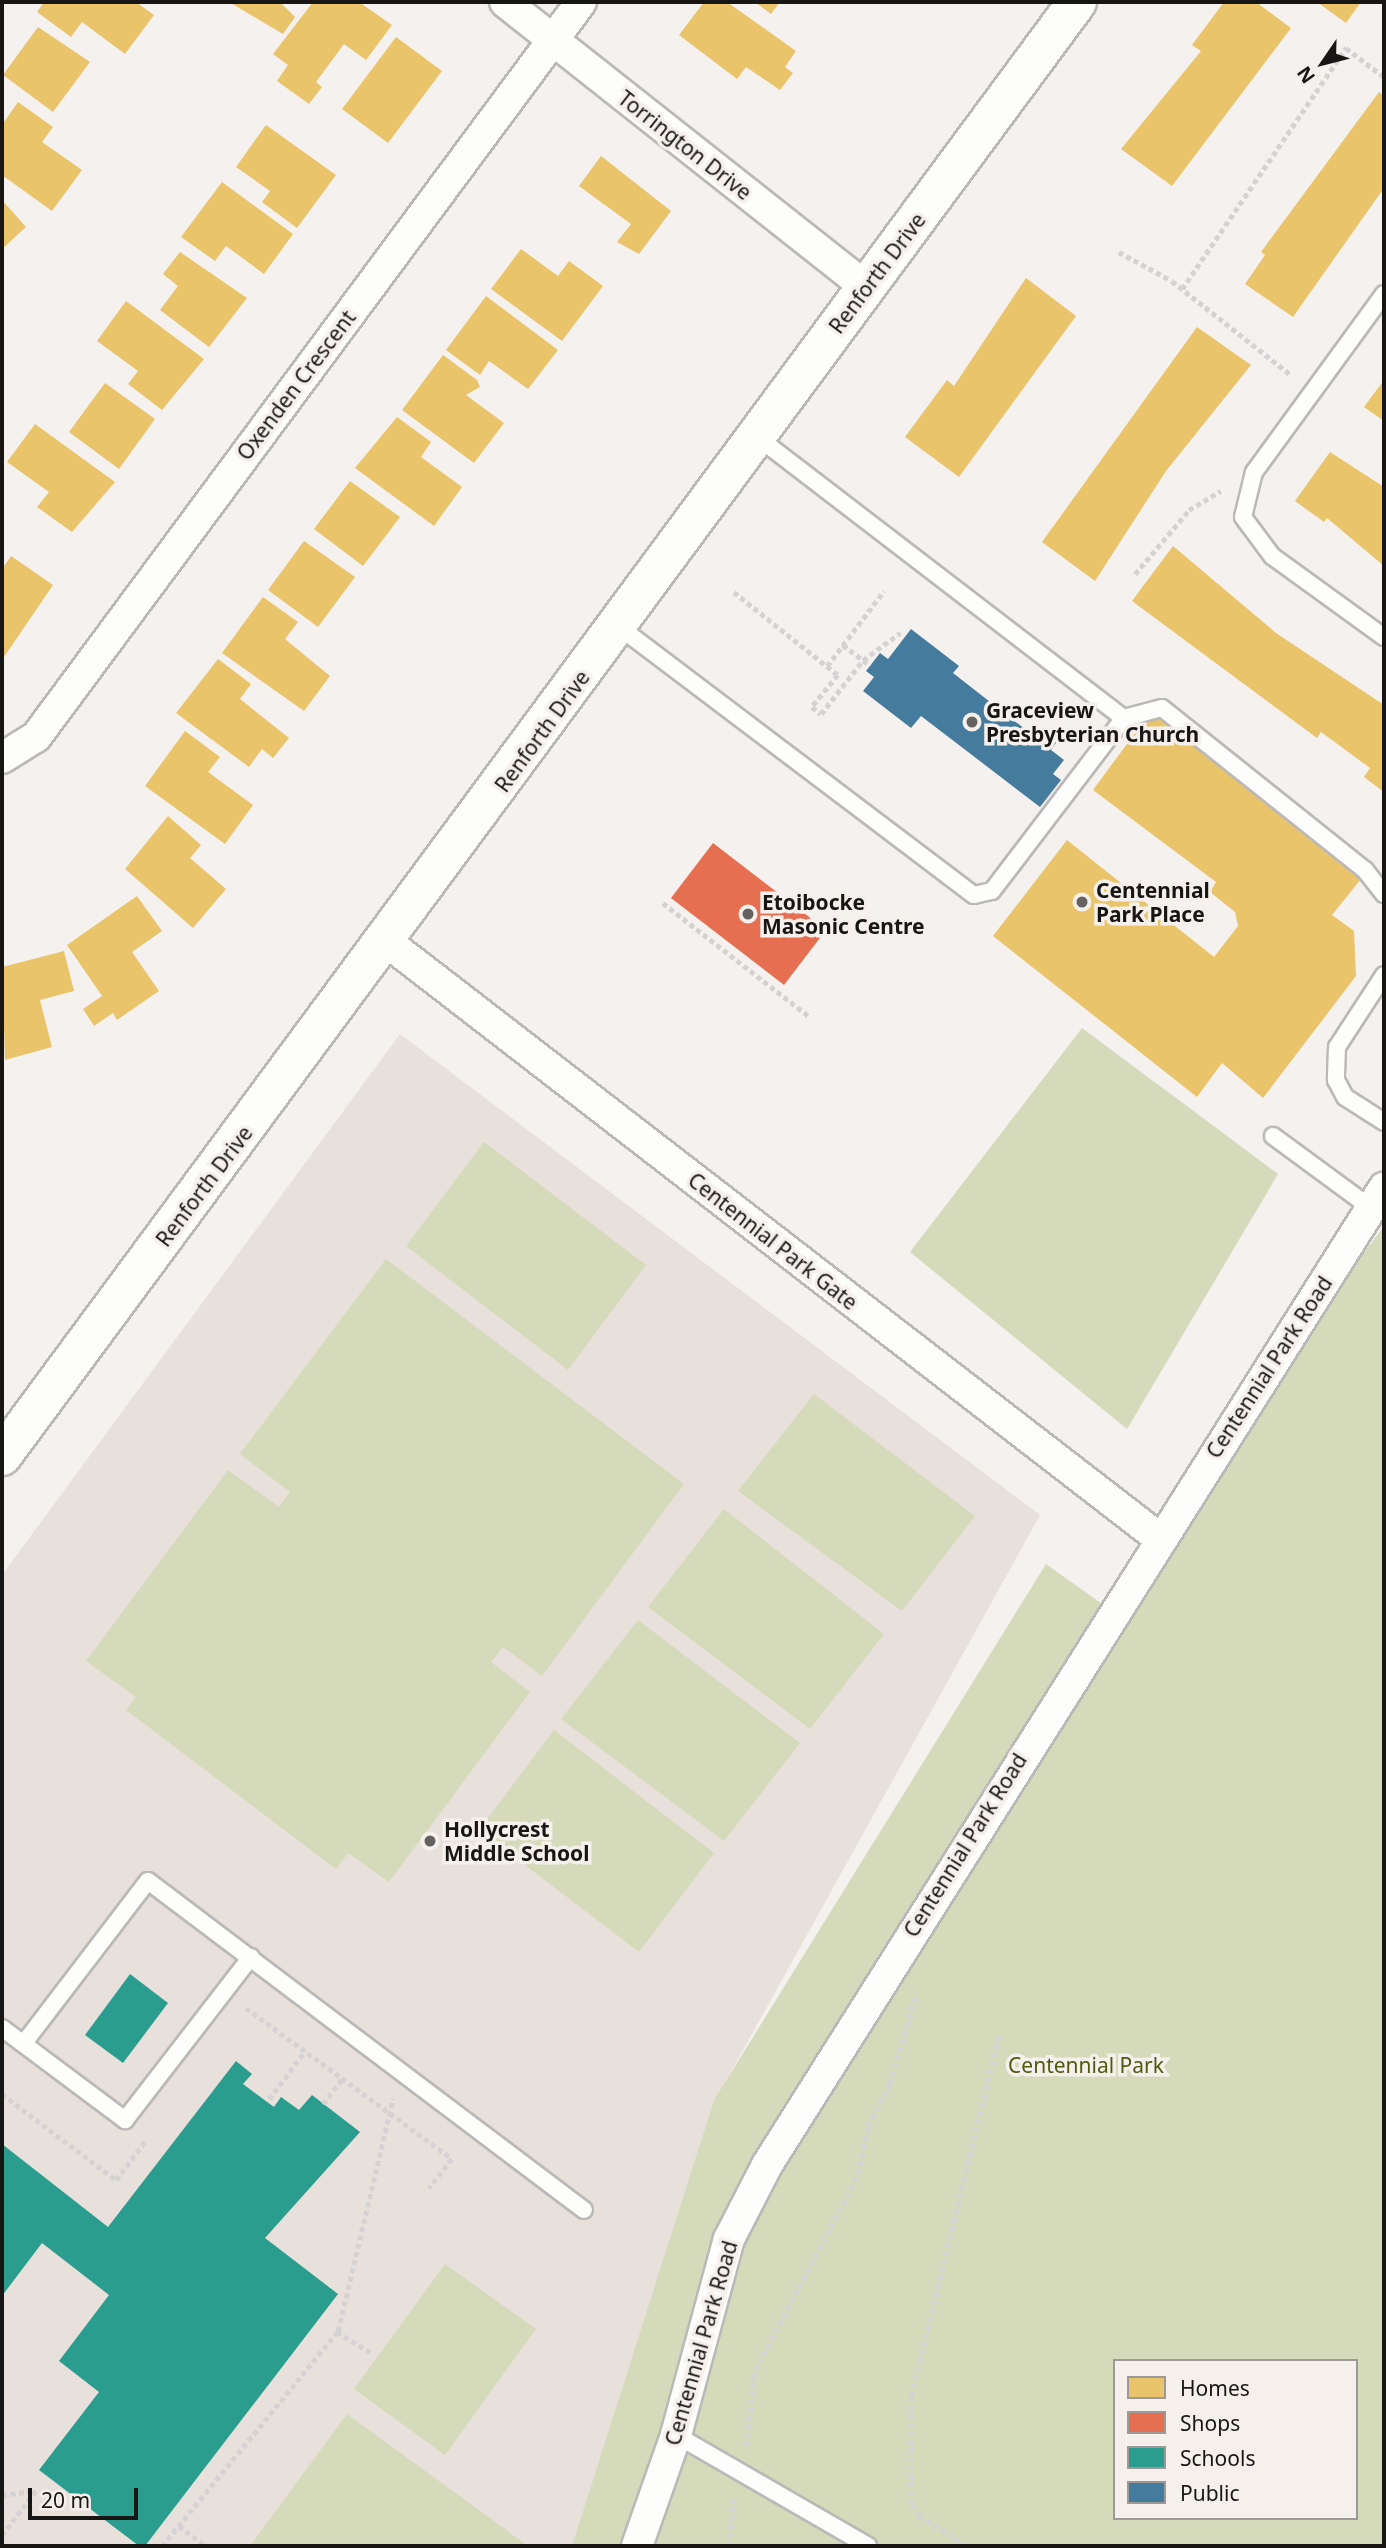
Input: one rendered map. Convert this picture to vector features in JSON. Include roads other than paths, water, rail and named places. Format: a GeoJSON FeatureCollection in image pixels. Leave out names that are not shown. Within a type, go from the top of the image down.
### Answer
{"type":"FeatureCollection","features":[{"type":"Feature","properties":{"kind":"main road","name":"Renforth Drive"},"geometry":{"type":"LineString","coordinates":[[2,1456],[387,942],[1077,2]]}},
{"type":"Feature","properties":{"kind":"street","name":"Torrington Drive"},"geometry":{"type":"LineString","coordinates":[[505,2],[866,287]]}},
{"type":"Feature","properties":{"kind":"street","name":"Oxenden Crescent"},"geometry":{"type":"LineString","coordinates":[[2,758],[36,737],[581,2]]}},
{"type":"Feature","properties":{"kind":"street","name":"Centennial Park Gate"},"geometry":{"type":"LineString","coordinates":[[387,942],[1159,1538]]}},
{"type":"Feature","properties":{"kind":"street","name":"Centennial Park Road"},"geometry":{"type":"LineString","coordinates":[[637,2546],[676,2435],[729,2239],[767,2165],[1159,1538],[1378,1198]]}},
{"type":"Feature","properties":{"kind":"lane"},"geometry":{"type":"LineString","coordinates":[[1384,294],[1254,472],[1243,517],[1254,538],[1384,637]]}},
{"type":"Feature","properties":{"kind":"lane"},"geometry":{"type":"LineString","coordinates":[[756,436],[1124,719]]}},
{"type":"Feature","properties":{"kind":"lane"},"geometry":{"type":"LineString","coordinates":[[618,626],[974,895],[992,891],[1124,719],[1162,708],[1365,870],[1384,894]]}},
{"type":"Feature","properties":{"kind":"lane"},"geometry":{"type":"LineString","coordinates":[[1384,975],[1337,1047],[1336,1080],[1345,1097],[1384,1122]]}},
{"type":"Feature","properties":{"kind":"lane"},"geometry":{"type":"LineString","coordinates":[[1273,1136],[1378,1198]]}},
{"type":"Feature","properties":{"kind":"lane"},"geometry":{"type":"LineString","coordinates":[[24,2043],[148,1881],[584,2210]]}},
{"type":"Feature","properties":{"kind":"lane"},"geometry":{"type":"LineString","coordinates":[[2,2028],[125,2120],[251,1957]]}},
{"type":"Feature","properties":{"kind":"lane"},"geometry":{"type":"LineString","coordinates":[[676,2435],[868,2546]]}},
{"type":"Feature","properties":{"kind":"place","name":"Graceview Presbyterian Church"},"geometry":{"type":"Point","coordinates":[972,722]}},
{"type":"Feature","properties":{"kind":"place","name":"Centennial Park Place"},"geometry":{"type":"Point","coordinates":[1082,902]}},
{"type":"Feature","properties":{"kind":"place","name":"Etoibocke Masonic Centre"},"geometry":{"type":"Point","coordinates":[748,914]}},
{"type":"Feature","properties":{"kind":"place","name":"Hollycrest Middle School"},"geometry":{"type":"Point","coordinates":[430,1841]}},
{"type":"Feature","properties":{"kind":"park label","name":"Centennial Park"},"geometry":{"type":"Point","coordinates":[1086,2065]}}]}
